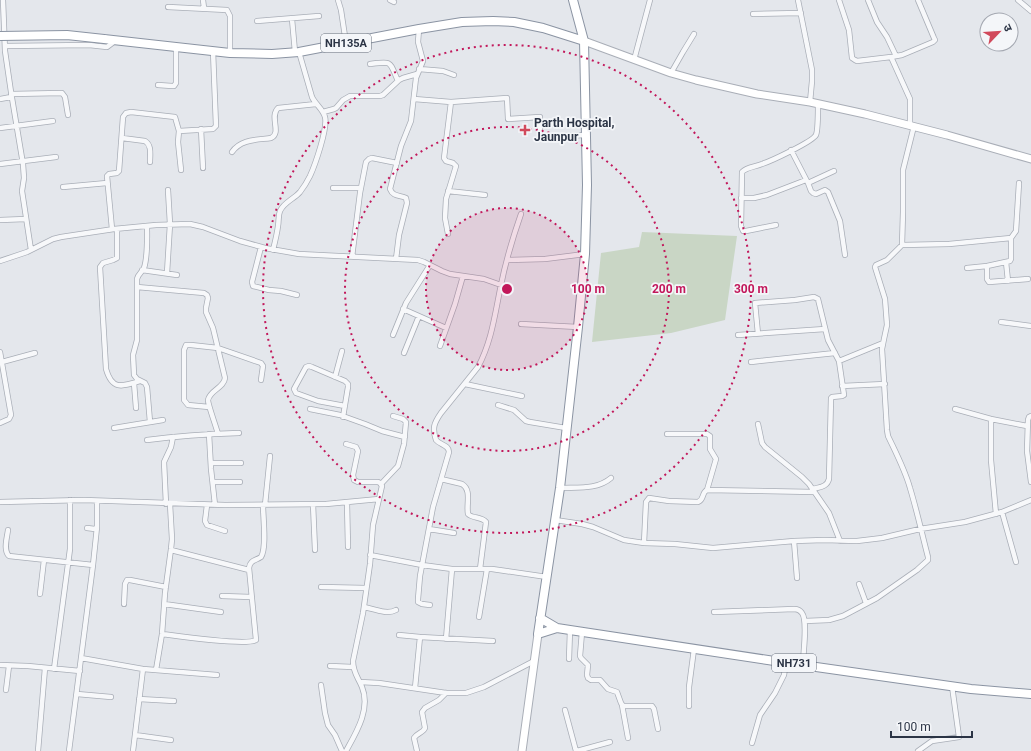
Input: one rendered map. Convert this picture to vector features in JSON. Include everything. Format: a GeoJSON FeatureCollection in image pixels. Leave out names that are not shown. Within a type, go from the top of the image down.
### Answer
{"type":"FeatureCollection","features":[{"type":"Feature","properties":{"kind":"highway"},"geometry":{"type":"LineString","coordinates":[[538,634],[560,488],[585,254],[587,185],[584,41],[573,0]]}},
{"type":"Feature","properties":{"kind":"highway","name":"NH135A"},"geometry":{"type":"LineString","coordinates":[[0,36],[67,35],[230,53],[272,54],[297,52],[462,22],[500,21],[514,22],[543,28],[584,41]]}},
{"type":"Feature","properties":{"kind":"highway","name":"NH731"},"geometry":{"type":"LineString","coordinates":[[540,618],[557,628],[582,632],[971,689],[1031,694]]}},
{"type":"Feature","properties":{"kind":"highway","name":"NH731"},"geometry":{"type":"LineString","coordinates":[[538,634],[557,628]]}},
{"type":"Feature","properties":{"kind":"main road"},"geometry":{"type":"LineString","coordinates":[[584,41],[671,74],[722,87],[814,103],[912,126],[1031,159]]}},
{"type":"Feature","properties":{"kind":"main road"},"geometry":{"type":"LineString","coordinates":[[522,751],[538,634]]}},
{"type":"Feature","properties":{"kind":"street"},"geometry":{"type":"LineString","coordinates":[[3,0],[5,46],[11,96],[22,161],[24,178],[22,191],[31,250]]}},
{"type":"Feature","properties":{"kind":"street"},"geometry":{"type":"LineString","coordinates":[[203,0],[204,8]]}},
{"type":"Feature","properties":{"kind":"street"},"geometry":{"type":"LineString","coordinates":[[338,0],[346,43]]}},
{"type":"Feature","properties":{"kind":"street"},"geometry":{"type":"LineString","coordinates":[[634,60],[650,0]]}},
{"type":"Feature","properties":{"kind":"street"},"geometry":{"type":"LineString","coordinates":[[776,225],[746,231],[742,230],[741,175],[743,170],[760,165],[791,150],[806,142],[816,134],[812,70],[798,0]]}},
{"type":"Feature","properties":{"kind":"street"},"geometry":{"type":"LineString","coordinates":[[839,0],[849,30],[852,58],[857,61],[893,57],[908,53],[934,41],[918,0]]}},
{"type":"Feature","properties":{"kind":"street"},"geometry":{"type":"LineString","coordinates":[[805,621],[836,619],[877,598],[917,570],[928,560],[910,488],[905,473],[888,436],[883,343],[888,325],[885,299],[875,267],[876,264],[887,260],[902,245],[903,170],[912,126],[910,99],[893,57],[887,37],[877,22],[868,0]]}},
{"type":"Feature","properties":{"kind":"street"},"geometry":{"type":"LineString","coordinates":[[1018,0],[1031,11]]}},
{"type":"Feature","properties":{"kind":"street"},"geometry":{"type":"LineString","coordinates":[[168,7],[227,10],[230,16],[230,53]]}},
{"type":"Feature","properties":{"kind":"street"},"geometry":{"type":"LineString","coordinates":[[753,14],[800,13]]}},
{"type":"Feature","properties":{"kind":"street"},"geometry":{"type":"LineString","coordinates":[[257,21],[319,16]]}},
{"type":"Feature","properties":{"kind":"street"},"geometry":{"type":"LineString","coordinates":[[273,250],[281,210],[283,206],[299,193],[311,175],[320,150],[326,126],[325,116],[312,97],[297,52],[292,18]]}},
{"type":"Feature","properties":{"kind":"street"},"geometry":{"type":"LineString","coordinates":[[396,259],[400,230],[407,203],[406,198],[394,195],[390,189],[401,146],[411,121],[418,71],[422,61],[418,42],[419,29]]}},
{"type":"Feature","properties":{"kind":"street"},"geometry":{"type":"LineString","coordinates":[[671,74],[694,34]]}},
{"type":"Feature","properties":{"kind":"street"},"geometry":{"type":"LineString","coordinates":[[5,46],[89,45],[107,47],[116,40]]}},
{"type":"Feature","properties":{"kind":"street"},"geometry":{"type":"LineString","coordinates":[[158,85],[174,86],[176,83],[176,46]]}},
{"type":"Feature","properties":{"kind":"street"},"geometry":{"type":"LineString","coordinates":[[179,131],[213,129],[216,126],[214,51]]}},
{"type":"Feature","properties":{"kind":"street"},"geometry":{"type":"LineString","coordinates":[[370,64],[388,63],[398,81]]}},
{"type":"Feature","properties":{"kind":"street"},"geometry":{"type":"LineString","coordinates":[[323,112],[336,108],[343,100],[350,96],[380,96],[398,81],[418,71],[442,71],[454,75]]}},
{"type":"Feature","properties":{"kind":"street"},"geometry":{"type":"LineString","coordinates":[[0,99],[11,96],[62,93],[65,98],[68,116]]}},
{"type":"Feature","properties":{"kind":"street"},"geometry":{"type":"LineString","coordinates":[[414,99],[450,102],[507,98],[508,119],[540,117],[540,137],[586,135]]}},
{"type":"Feature","properties":{"kind":"street"},"geometry":{"type":"LineString","coordinates":[[448,234],[445,210],[448,191],[456,166],[446,161],[444,158],[450,102]]}},
{"type":"Feature","properties":{"kind":"street"},"geometry":{"type":"LineString","coordinates":[[232,152],[237,146],[245,142],[274,137],[276,134],[274,113],[278,108],[316,104]]}},
{"type":"Feature","properties":{"kind":"street"},"geometry":{"type":"LineString","coordinates":[[140,381],[126,385],[113,383],[106,369],[100,267],[106,261],[117,258],[115,229],[107,183],[108,175],[110,173],[117,173],[119,171],[123,117],[126,113],[175,117],[179,131],[178,142],[181,170]]}},
{"type":"Feature","properties":{"kind":"street"},"geometry":{"type":"LineString","coordinates":[[0,128],[53,121]]}},
{"type":"Feature","properties":{"kind":"street"},"geometry":{"type":"LineString","coordinates":[[201,130],[203,168]]}},
{"type":"Feature","properties":{"kind":"street"},"geometry":{"type":"LineString","coordinates":[[122,138],[147,142],[150,146],[150,162]]}},
{"type":"Feature","properties":{"kind":"street"},"geometry":{"type":"LineString","coordinates":[[791,150],[811,191],[816,194],[825,190],[828,192],[840,221],[846,255]]}},
{"type":"Feature","properties":{"kind":"street"},"geometry":{"type":"LineString","coordinates":[[0,164],[56,157]]}},
{"type":"Feature","properties":{"kind":"street"},"geometry":{"type":"LineString","coordinates":[[352,257],[366,162],[372,158],[397,163]]}},
{"type":"Feature","properties":{"kind":"street"},"geometry":{"type":"LineString","coordinates":[[741,198],[754,198],[767,195],[834,171]]}},
{"type":"Feature","properties":{"kind":"street"},"geometry":{"type":"LineString","coordinates":[[63,187],[107,183]]}},
{"type":"Feature","properties":{"kind":"street"},"geometry":{"type":"LineString","coordinates":[[967,268],[1009,262],[1011,259],[1011,238],[1016,231],[1019,183]]}},
{"type":"Feature","properties":{"kind":"street"},"geometry":{"type":"LineString","coordinates":[[334,188],[361,188]]}},
{"type":"Feature","properties":{"kind":"street"},"geometry":{"type":"LineString","coordinates":[[167,274],[170,224],[168,190]]}},
{"type":"Feature","properties":{"kind":"street"},"geometry":{"type":"LineString","coordinates":[[448,191],[485,195]]}},
{"type":"Feature","properties":{"kind":"street"},"geometry":{"type":"LineString","coordinates":[[430,605],[419,603],[418,600],[422,565],[433,507],[449,454],[447,447],[437,442],[435,438],[434,426],[440,412],[478,367],[487,347],[491,337],[507,260],[521,214]]}},
{"type":"Feature","properties":{"kind":"street"},"geometry":{"type":"LineString","coordinates":[[0,220],[26,219]]}},
{"type":"Feature","properties":{"kind":"street"},"geometry":{"type":"LineString","coordinates":[[0,261],[61,237],[115,229],[170,224],[190,224],[203,227],[240,241],[273,250],[299,254],[418,260],[450,274],[484,279],[501,285]]}},
{"type":"Feature","properties":{"kind":"street"},"geometry":{"type":"LineString","coordinates":[[147,226],[145,262],[138,275],[137,340],[133,358],[135,378],[145,383],[150,422]]}},
{"type":"Feature","properties":{"kind":"street"},"geometry":{"type":"LineString","coordinates":[[902,245],[949,244],[1011,238]]}},
{"type":"Feature","properties":{"kind":"street"},"geometry":{"type":"LineString","coordinates":[[261,247],[252,282],[253,286],[297,295]]}},
{"type":"Feature","properties":{"kind":"street"},"geometry":{"type":"LineString","coordinates":[[507,260],[545,259],[585,254]]}},
{"type":"Feature","properties":{"kind":"street"},"geometry":{"type":"LineString","coordinates":[[1006,262],[1008,281]]}},
{"type":"Feature","properties":{"kind":"street"},"geometry":{"type":"LineString","coordinates":[[393,335],[406,303],[430,265]]}},
{"type":"Feature","properties":{"kind":"street"},"geometry":{"type":"LineString","coordinates":[[987,266],[987,279],[989,282],[1028,279]]}},
{"type":"Feature","properties":{"kind":"street"},"geometry":{"type":"LineString","coordinates":[[142,270],[177,275]]}},
{"type":"Feature","properties":{"kind":"street"},"geometry":{"type":"LineString","coordinates":[[440,346],[463,276]]}},
{"type":"Feature","properties":{"kind":"street"},"geometry":{"type":"LineString","coordinates":[[137,287],[206,293],[208,298],[206,312],[212,324],[224,373],[224,381],[208,398],[218,434]]}},
{"type":"Feature","properties":{"kind":"street"},"geometry":{"type":"LineString","coordinates":[[707,490],[813,490],[825,485],[829,479],[831,398],[842,397],[844,395],[839,361],[828,340],[817,298],[814,297],[755,304],[758,334]]}},
{"type":"Feature","properties":{"kind":"street"},"geometry":{"type":"LineString","coordinates":[[403,309],[446,328]]}},
{"type":"Feature","properties":{"kind":"street"},"geometry":{"type":"LineString","coordinates":[[404,354],[420,316]]}},
{"type":"Feature","properties":{"kind":"street"},"geometry":{"type":"LineString","coordinates":[[1002,322],[1031,326]]}},
{"type":"Feature","properties":{"kind":"street"},"geometry":{"type":"LineString","coordinates":[[521,324],[578,327]]}},
{"type":"Feature","properties":{"kind":"street"},"geometry":{"type":"LineString","coordinates":[[738,335],[825,328]]}},
{"type":"Feature","properties":{"kind":"street"},"geometry":{"type":"LineString","coordinates":[[839,361],[883,343]]}},
{"type":"Feature","properties":{"kind":"street"},"geometry":{"type":"LineString","coordinates":[[210,407],[192,406],[184,402],[184,350],[186,345],[218,348],[261,363],[263,366],[261,380]]}},
{"type":"Feature","properties":{"kind":"street"},"geometry":{"type":"LineString","coordinates":[[335,377],[342,351]]}},
{"type":"Feature","properties":{"kind":"street"},"geometry":{"type":"LineString","coordinates":[[0,352],[11,415],[9,419],[0,423]]}},
{"type":"Feature","properties":{"kind":"street"},"geometry":{"type":"LineString","coordinates":[[2,362],[35,353]]}},
{"type":"Feature","properties":{"kind":"street"},"geometry":{"type":"LineString","coordinates":[[751,362],[835,354]]}},
{"type":"Feature","properties":{"kind":"street"},"geometry":{"type":"LineString","coordinates":[[343,416],[345,406],[348,384],[345,381],[307,366],[294,388],[295,391],[299,395],[318,401],[345,406]]}},
{"type":"Feature","properties":{"kind":"street"},"geometry":{"type":"LineString","coordinates":[[134,383],[136,408]]}},
{"type":"Feature","properties":{"kind":"street"},"geometry":{"type":"LineString","coordinates":[[465,384],[522,396]]}},
{"type":"Feature","properties":{"kind":"street"},"geometry":{"type":"LineString","coordinates":[[842,386],[885,384]]}},
{"type":"Feature","properties":{"kind":"street"},"geometry":{"type":"LineString","coordinates":[[498,405],[514,410],[530,422],[566,428]]}},
{"type":"Feature","properties":{"kind":"street"},"geometry":{"type":"LineString","coordinates":[[310,409],[343,416],[388,433],[405,437]]}},
{"type":"Feature","properties":{"kind":"street"},"geometry":{"type":"LineString","coordinates":[[955,409],[991,419],[1027,426]]}},
{"type":"Feature","properties":{"kind":"street"},"geometry":{"type":"LineString","coordinates":[[346,751],[364,714],[364,693],[360,682],[354,673],[353,661],[364,607],[373,525],[382,486],[381,484],[398,466],[405,437],[405,421],[392,416]]}},
{"type":"Feature","properties":{"kind":"street"},"geometry":{"type":"LineString","coordinates":[[1031,416],[1029,417],[1027,426],[1027,452],[1031,482]]}},
{"type":"Feature","properties":{"kind":"street"},"geometry":{"type":"LineString","coordinates":[[991,419],[991,460],[996,514]]}},
{"type":"Feature","properties":{"kind":"street"},"geometry":{"type":"LineString","coordinates":[[114,428],[163,420]]}},
{"type":"Feature","properties":{"kind":"street"},"geometry":{"type":"LineString","coordinates":[[758,424],[762,443],[802,477],[813,490],[828,513],[840,541]]}},
{"type":"Feature","properties":{"kind":"street"},"geometry":{"type":"LineString","coordinates":[[147,440],[209,434],[239,433]]}},
{"type":"Feature","properties":{"kind":"street"},"geometry":{"type":"LineString","coordinates":[[209,434],[215,505]]}},
{"type":"Feature","properties":{"kind":"street"},"geometry":{"type":"LineString","coordinates":[[644,543],[646,502],[649,498],[669,501],[701,501],[703,499],[704,492],[707,490],[716,459],[710,449],[710,436],[707,434],[667,434]]}},
{"type":"Feature","properties":{"kind":"street"},"geometry":{"type":"LineString","coordinates":[[156,670],[162,634],[172,539],[163,467],[171,447],[173,437]]}},
{"type":"Feature","properties":{"kind":"street"},"geometry":{"type":"LineString","coordinates":[[346,444],[356,447],[358,451],[353,475],[354,480],[358,482],[378,482],[381,484]]}},
{"type":"Feature","properties":{"kind":"street"},"geometry":{"type":"LineString","coordinates":[[162,634],[198,639],[233,641],[256,640],[257,637],[251,597],[249,564],[251,561],[261,557],[264,551],[264,505],[270,456]]}},
{"type":"Feature","properties":{"kind":"street"},"geometry":{"type":"LineString","coordinates":[[211,463],[241,463]]}},
{"type":"Feature","properties":{"kind":"street"},"geometry":{"type":"LineString","coordinates":[[560,488],[592,487],[603,484],[611,478]]}},
{"type":"Feature","properties":{"kind":"street"},"geometry":{"type":"LineString","coordinates":[[441,479],[465,486],[468,492],[468,514],[471,517],[483,519],[486,522],[480,569]]}},
{"type":"Feature","properties":{"kind":"street"},"geometry":{"type":"LineString","coordinates":[[213,482],[240,482]]}},
{"type":"Feature","properties":{"kind":"street"},"geometry":{"type":"LineString","coordinates":[[0,502],[70,500],[168,504],[264,505],[347,503],[379,499]]}},
{"type":"Feature","properties":{"kind":"street"},"geometry":{"type":"LineString","coordinates":[[54,668],[70,549],[70,500]]}},
{"type":"Feature","properties":{"kind":"street"},"geometry":{"type":"LineString","coordinates":[[555,520],[582,524],[624,540],[713,548],[794,540],[857,541],[882,538],[920,529],[965,522],[996,514],[1031,500]]}},
{"type":"Feature","properties":{"kind":"street"},"geometry":{"type":"LineString","coordinates":[[69,751],[93,565],[97,527],[97,501]]}},
{"type":"Feature","properties":{"kind":"street"},"geometry":{"type":"LineString","coordinates":[[347,503],[348,547]]}},
{"type":"Feature","properties":{"kind":"street"},"geometry":{"type":"LineString","coordinates":[[313,504],[315,550]]}},
{"type":"Feature","properties":{"kind":"street"},"geometry":{"type":"LineString","coordinates":[[207,505],[205,521],[207,525],[225,531]]}},
{"type":"Feature","properties":{"kind":"street"},"geometry":{"type":"LineString","coordinates":[[1002,512],[1016,562]]}},
{"type":"Feature","properties":{"kind":"street"},"geometry":{"type":"LineString","coordinates":[[87,528],[95,529],[97,527]]}},
{"type":"Feature","properties":{"kind":"street"},"geometry":{"type":"LineString","coordinates":[[429,529],[454,533]]}},
{"type":"Feature","properties":{"kind":"street"},"geometry":{"type":"LineString","coordinates":[[8,530],[6,551],[7,555],[9,556],[93,565]]}},
{"type":"Feature","properties":{"kind":"street"},"geometry":{"type":"LineString","coordinates":[[794,540],[797,578]]}},
{"type":"Feature","properties":{"kind":"street"},"geometry":{"type":"LineString","coordinates":[[171,550],[249,570]]}},
{"type":"Feature","properties":{"kind":"street"},"geometry":{"type":"LineString","coordinates":[[370,555],[452,569],[487,569],[547,577]]}},
{"type":"Feature","properties":{"kind":"street"},"geometry":{"type":"LineString","coordinates":[[40,594],[44,560]]}},
{"type":"Feature","properties":{"kind":"street"},"geometry":{"type":"LineString","coordinates":[[446,639],[452,569]]}},
{"type":"Feature","properties":{"kind":"street"},"geometry":{"type":"LineString","coordinates":[[479,617],[487,569]]}},
{"type":"Feature","properties":{"kind":"street"},"geometry":{"type":"LineString","coordinates":[[124,604],[125,584],[127,580],[166,587]]}},
{"type":"Feature","properties":{"kind":"street"},"geometry":{"type":"LineString","coordinates":[[859,584],[866,603]]}},
{"type":"Feature","properties":{"kind":"street"},"geometry":{"type":"LineString","coordinates":[[321,587],[366,588]]}},
{"type":"Feature","properties":{"kind":"street"},"geometry":{"type":"LineString","coordinates":[[222,596],[251,597]]}},
{"type":"Feature","properties":{"kind":"street"},"geometry":{"type":"LineString","coordinates":[[164,604],[222,612]]}},
{"type":"Feature","properties":{"kind":"street"},"geometry":{"type":"LineString","coordinates":[[364,607],[386,612],[396,610]]}},
{"type":"Feature","properties":{"kind":"street"},"geometry":{"type":"LineString","coordinates":[[714,612],[799,610],[802,612],[805,621],[803,664]]}},
{"type":"Feature","properties":{"kind":"street"},"geometry":{"type":"LineString","coordinates":[[569,659],[570,630]]}},
{"type":"Feature","properties":{"kind":"street"},"geometry":{"type":"LineString","coordinates":[[582,632],[580,656],[588,665],[588,678],[591,680],[600,680],[608,689],[616,692],[622,705],[628,738]]}},
{"type":"Feature","properties":{"kind":"street"},"geometry":{"type":"LineString","coordinates":[[399,635],[493,641]]}},
{"type":"Feature","properties":{"kind":"street"},"geometry":{"type":"LineString","coordinates":[[415,688],[420,637]]}},
{"type":"Feature","properties":{"kind":"street"},"geometry":{"type":"LineString","coordinates":[[689,706],[689,687],[694,649]]}},
{"type":"Feature","properties":{"kind":"street"},"geometry":{"type":"LineString","coordinates":[[82,658],[143,669],[217,675]]}},
{"type":"Feature","properties":{"kind":"street"},"geometry":{"type":"LineString","coordinates":[[360,682],[379,683],[446,693],[460,693],[476,690],[489,685],[534,661]]}},
{"type":"Feature","properties":{"kind":"street"},"geometry":{"type":"LineString","coordinates":[[752,743],[760,715],[776,693],[784,675],[786,662]]}},
{"type":"Feature","properties":{"kind":"street"},"geometry":{"type":"LineString","coordinates":[[0,666],[54,668],[80,671]]}},
{"type":"Feature","properties":{"kind":"street"},"geometry":{"type":"LineString","coordinates":[[6,690],[9,666]]}},
{"type":"Feature","properties":{"kind":"street"},"geometry":{"type":"LineString","coordinates":[[330,666],[353,667]]}},
{"type":"Feature","properties":{"kind":"street"},"geometry":{"type":"LineString","coordinates":[[38,751],[45,668]]}},
{"type":"Feature","properties":{"kind":"street"},"geometry":{"type":"LineString","coordinates":[[133,751],[143,669]]}},
{"type":"Feature","properties":{"kind":"street"},"geometry":{"type":"LineString","coordinates":[[321,685],[328,725],[335,735],[342,751]]}},
{"type":"Feature","properties":{"kind":"street"},"geometry":{"type":"LineString","coordinates":[[918,751],[932,741],[959,737],[952,686]]}},
{"type":"Feature","properties":{"kind":"street"},"geometry":{"type":"LineString","coordinates":[[417,751],[414,738],[425,728],[422,712],[425,708],[439,700],[446,693]]}},
{"type":"Feature","properties":{"kind":"street"},"geometry":{"type":"LineString","coordinates":[[77,694],[111,697]]}},
{"type":"Feature","properties":{"kind":"street"},"geometry":{"type":"LineString","coordinates":[[139,699],[174,701]]}},
{"type":"Feature","properties":{"kind":"street"},"geometry":{"type":"LineString","coordinates":[[622,705],[652,706],[658,729]]}},
{"type":"Feature","properties":{"kind":"street"},"geometry":{"type":"LineString","coordinates":[[565,710],[577,751],[610,742]]}},
{"type":"Feature","properties":{"kind":"street"},"geometry":{"type":"LineString","coordinates":[[135,735],[171,740]]}},
{"type":"Feature","properties":{"kind":"green space"},"geometry":{"type":"Polygon","coordinates":[[[642,232],[737,236],[725,320],[671,333],[592,342],[601,253],[639,247],[642,232]]]}},
{"type":"Feature","properties":{"kind":"place","name":"Parth Hospital, Jaunpur"},"geometry":{"type":"Point","coordinates":[525,130]}}]}
